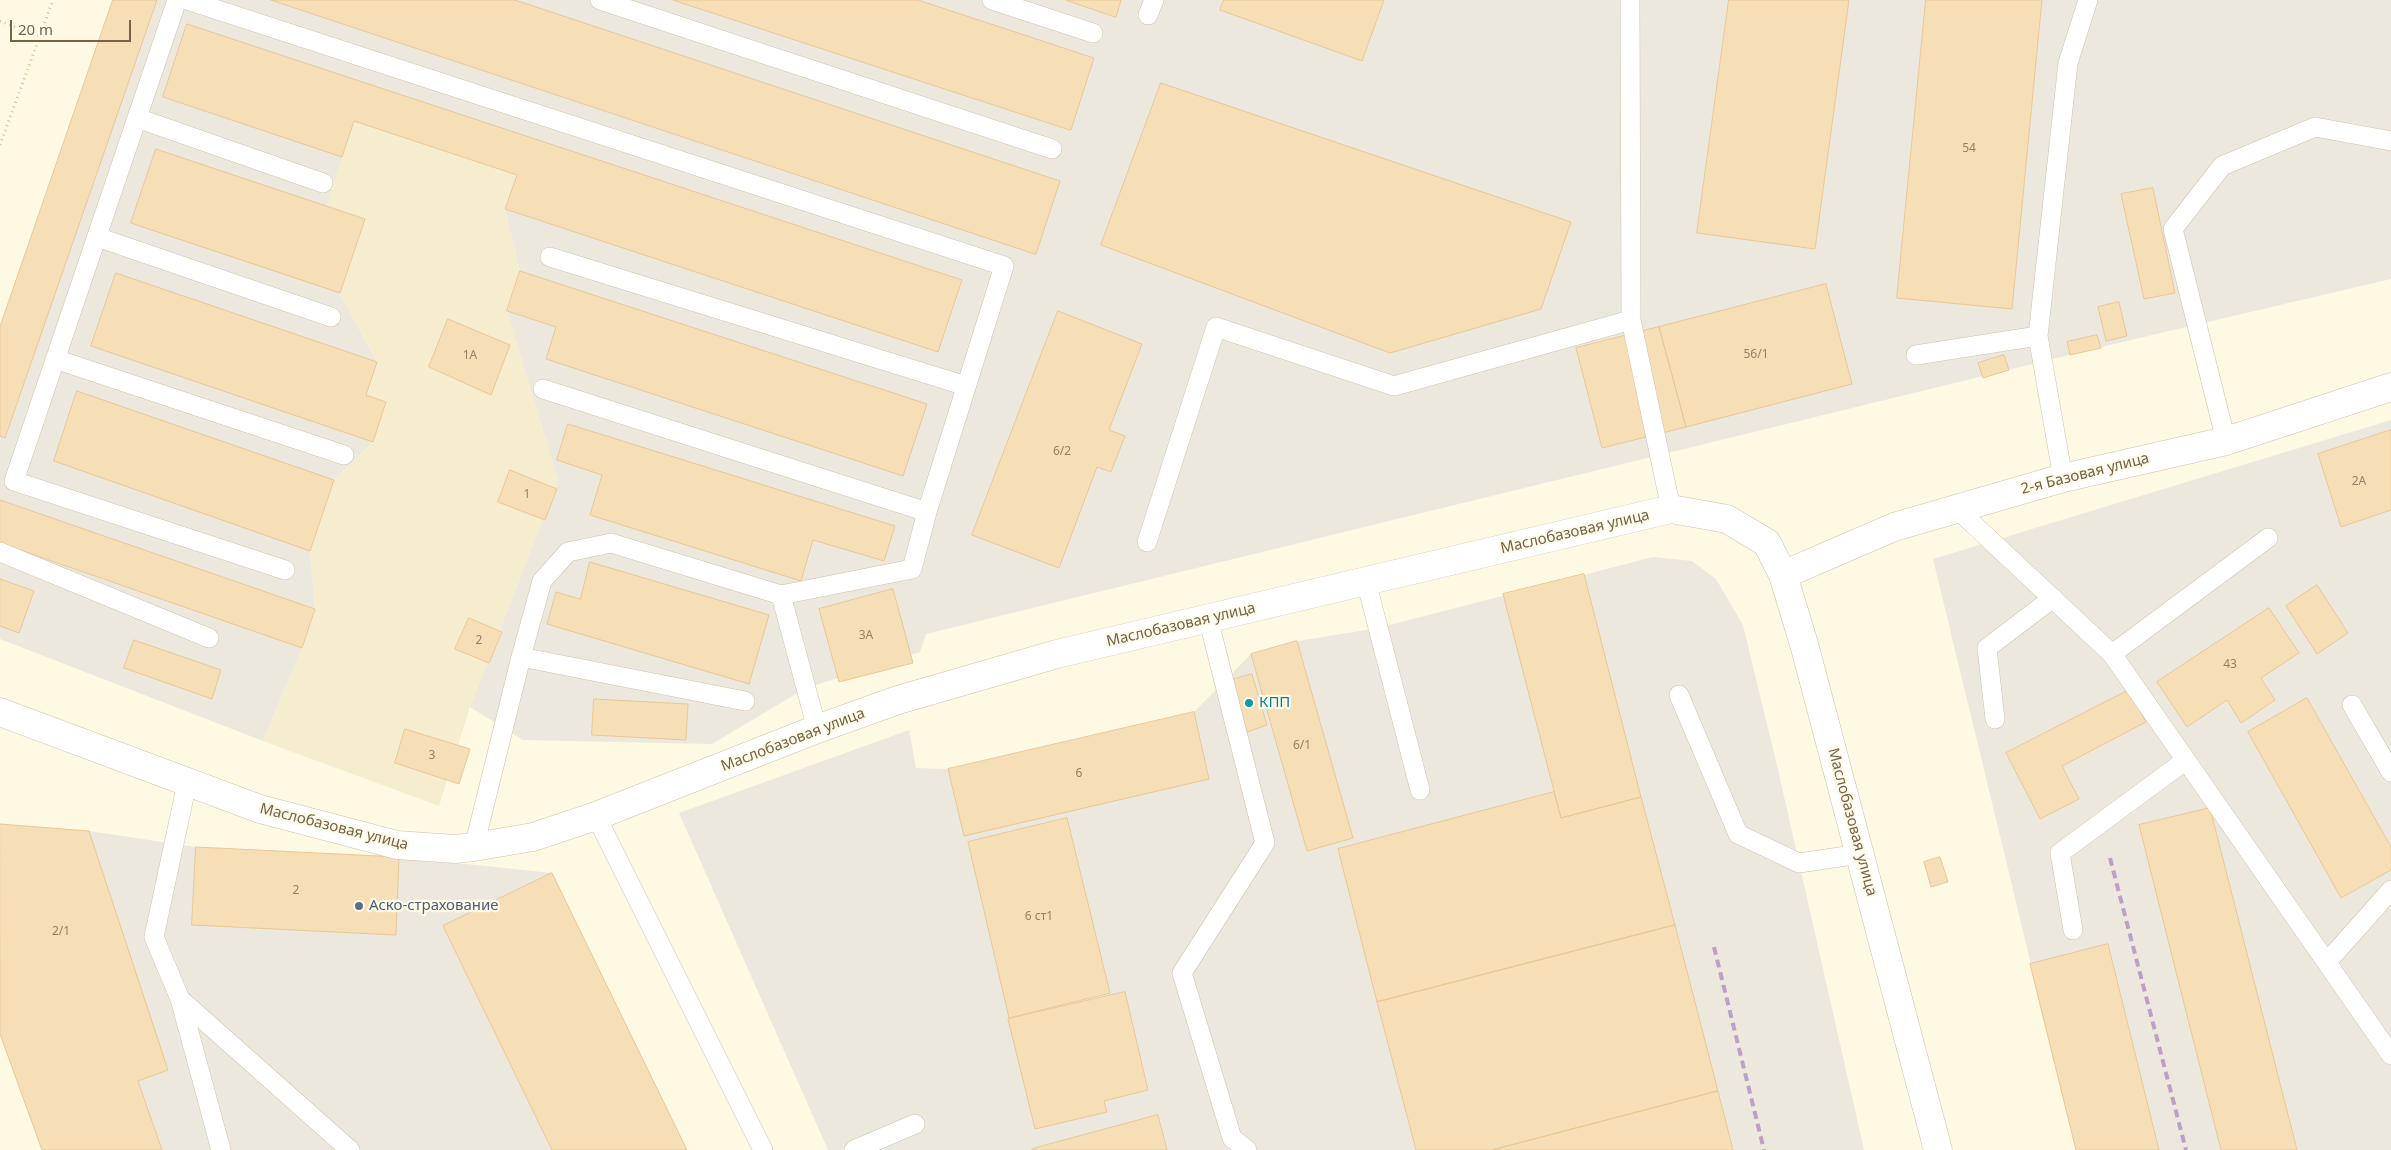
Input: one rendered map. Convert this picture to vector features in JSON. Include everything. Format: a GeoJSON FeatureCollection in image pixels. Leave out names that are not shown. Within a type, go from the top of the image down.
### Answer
{"type":"FeatureCollection","features":[{"type":"Feature","properties":{"kind":"street","name":"2-я Базовая улица"},"geometry":{"type":"LineString","coordinates":[[1783,575],[1894,527],[2062,478],[2226,441],[2391,387]]}},
{"type":"Feature","properties":{"kind":"street","name":"Маслобазовая улица"},"geometry":{"type":"LineString","coordinates":[[0,712],[188,784],[260,809],[397,845],[455,849],[474,847],[533,837],[596,816],[817,729],[898,700],[1057,654],[1671,509],[1727,519],[1767,542],[1783,575],[1804,644],[1938,1150]]}},
{"type":"Feature","properties":{"kind":"lane"},"geometry":{"type":"LineString","coordinates":[[177,0],[14,481],[285,570]]}},
{"type":"Feature","properties":{"kind":"lane"},"geometry":{"type":"LineString","coordinates":[[187,0],[1004,266],[927,512],[912,569],[781,595],[611,543],[568,552],[542,582],[521,657],[474,847]]}},
{"type":"Feature","properties":{"kind":"lane"},"geometry":{"type":"LineString","coordinates":[[600,0],[1052,149]]}},
{"type":"Feature","properties":{"kind":"lane"},"geometry":{"type":"LineString","coordinates":[[992,0],[1093,33]]}},
{"type":"Feature","properties":{"kind":"lane"},"geometry":{"type":"LineString","coordinates":[[1630,0],[1631,320],[1671,509]]}},
{"type":"Feature","properties":{"kind":"lane"},"geometry":{"type":"LineString","coordinates":[[2062,478],[2038,336],[2068,63],[2088,0]]}},
{"type":"Feature","properties":{"kind":"lane"},"geometry":{"type":"LineString","coordinates":[[137,118],[323,183]]}},
{"type":"Feature","properties":{"kind":"lane"},"geometry":{"type":"LineString","coordinates":[[2226,441],[2173,230],[2222,166],[2315,127],[2391,141]]}},
{"type":"Feature","properties":{"kind":"lane"},"geometry":{"type":"LineString","coordinates":[[97,237],[331,316]]}},
{"type":"Feature","properties":{"kind":"lane"},"geometry":{"type":"LineString","coordinates":[[550,257],[966,386]]}},
{"type":"Feature","properties":{"kind":"lane"},"geometry":{"type":"LineString","coordinates":[[1147,542],[1216,327],[1394,386],[1631,320]]}},
{"type":"Feature","properties":{"kind":"lane"},"geometry":{"type":"LineString","coordinates":[[1916,355],[2038,336]]}},
{"type":"Feature","properties":{"kind":"lane"},"geometry":{"type":"LineString","coordinates":[[56,359],[344,455]]}},
{"type":"Feature","properties":{"kind":"lane"},"geometry":{"type":"LineString","coordinates":[[543,389],[927,512]]}},
{"type":"Feature","properties":{"kind":"lane"},"geometry":{"type":"LineString","coordinates":[[1957,509],[2112,654],[2391,1055]]}},
{"type":"Feature","properties":{"kind":"lane"},"geometry":{"type":"LineString","coordinates":[[2112,654],[2268,538]]}},
{"type":"Feature","properties":{"kind":"lane"},"geometry":{"type":"LineString","coordinates":[[0,552],[209,638]]}},
{"type":"Feature","properties":{"kind":"lane"},"geometry":{"type":"LineString","coordinates":[[1366,581],[1420,790]]}},
{"type":"Feature","properties":{"kind":"lane"},"geometry":{"type":"LineString","coordinates":[[781,595],[817,729]]}},
{"type":"Feature","properties":{"kind":"lane"},"geometry":{"type":"LineString","coordinates":[[1995,718],[1987,648],[2053,598]]}},
{"type":"Feature","properties":{"kind":"lane"},"geometry":{"type":"LineString","coordinates":[[1208,618],[1265,843],[1182,974],[1232,1138],[1247,1150]]}},
{"type":"Feature","properties":{"kind":"lane"},"geometry":{"type":"LineString","coordinates":[[521,657],[745,701]]}},
{"type":"Feature","properties":{"kind":"lane"},"geometry":{"type":"LineString","coordinates":[[1679,695],[1738,834],[1799,863],[1860,854]]}},
{"type":"Feature","properties":{"kind":"lane"},"geometry":{"type":"LineString","coordinates":[[2352,705],[2391,772]]}},
{"type":"Feature","properties":{"kind":"lane"},"geometry":{"type":"LineString","coordinates":[[2073,930],[2060,853],[2186,760]]}},
{"type":"Feature","properties":{"kind":"lane"},"geometry":{"type":"LineString","coordinates":[[188,784],[154,937],[180,999],[221,1150]]}},
{"type":"Feature","properties":{"kind":"lane"},"geometry":{"type":"LineString","coordinates":[[596,816],[763,1150]]}},
{"type":"Feature","properties":{"kind":"lane"},"geometry":{"type":"LineString","coordinates":[[2327,962],[2391,890]]}},
{"type":"Feature","properties":{"kind":"lane"},"geometry":{"type":"LineString","coordinates":[[180,999],[350,1150]]}},
{"type":"Feature","properties":{"kind":"lane"},"geometry":{"type":"LineString","coordinates":[[854,1150],[915,1124]]}},
{"type":"Feature","properties":{"kind":"path"},"geometry":{"type":"LineString","coordinates":[[0,145],[52,0]]}},
{"type":"Feature","properties":{"kind":"path"},"geometry":{"type":"LineString","coordinates":[[0,21],[39,36]]}},
{"type":"Feature","properties":{"kind":"shaded area"},"geometry":{"type":"Polygon","coordinates":[[[113,0],[2391,0],[2391,279],[2135,339],[926,634],[920,652],[806,688],[712,744],[523,740],[470,707],[558,480],[507,311],[520,271],[505,209],[517,175],[354,121],[327,206],[365,219],[340,293],[377,362],[366,395],[386,402],[373,442],[334,480],[310,551],[315,609],[302,648],[263,741],[0,639],[0,327],[113,0]]]}},
{"type":"Feature","properties":{"kind":"shaded area"},"geometry":{"type":"Polygon","coordinates":[[[354,121],[517,175],[505,209],[520,271],[507,311],[558,480],[470,707],[439,806],[263,741],[302,648],[315,610],[310,551],[334,480],[373,442],[366,395],[377,361],[340,293],[365,219],[327,206],[354,121]]]}},
{"type":"Feature","properties":{"kind":"shaded area"},"geometry":{"type":"Polygon","coordinates":[[[2391,420],[2391,1150],[2076,1150],[1933,559],[2391,420]]]}},
{"type":"Feature","properties":{"kind":"shaded area"},"geometry":{"type":"Polygon","coordinates":[[[1653,557],[1692,561],[1716,579],[1743,625],[1779,774],[1864,1150],[828,1150],[679,813],[909,730],[916,768],[948,769],[1194,712],[1251,654],[1298,641],[1378,628],[1653,557]]]}},
{"type":"Feature","properties":{"kind":"shaded area"},"geometry":{"type":"Polygon","coordinates":[[[0,824],[89,831],[196,847],[399,857],[552,873],[687,1150],[42,1150],[0,1034],[0,824]]]}},
{"type":"Feature","properties":{"kind":"building"},"geometry":{"type":"Polygon","coordinates":[[[113,0],[157,0],[5,438],[0,436],[0,327],[113,0]]]}},
{"type":"Feature","properties":{"kind":"building"},"geometry":{"type":"Polygon","coordinates":[[[271,0],[515,0],[1060,181],[1036,254],[271,0]]]}},
{"type":"Feature","properties":{"kind":"building"},"geometry":{"type":"Polygon","coordinates":[[[673,0],[918,0],[1094,58],[1071,130],[673,0]]]}},
{"type":"Feature","properties":{"kind":"building"},"geometry":{"type":"Polygon","coordinates":[[[1066,0],[1121,0],[1116,17],[1066,0]]]}},
{"type":"Feature","properties":{"kind":"building"},"geometry":{"type":"Polygon","coordinates":[[[1224,0],[1384,0],[1362,61],[1220,10],[1224,0]]]}},
{"type":"Feature","properties":{"kind":"building"},"geometry":{"type":"Polygon","coordinates":[[[1729,0],[1849,0],[1815,249],[1697,233],[1729,0]]]}},
{"type":"Feature","properties":{"kind":"building"},"geometry":{"type":"Polygon","coordinates":[[[1926,0],[2042,0],[2012,309],[1897,298],[1926,0]]]}},
{"type":"Feature","properties":{"kind":"building"},"geometry":{"type":"Polygon","coordinates":[[[187,24],[962,280],[938,352],[505,209],[517,175],[354,121],[342,157],[163,97],[187,24]]]}},
{"type":"Feature","properties":{"kind":"building"},"geometry":{"type":"Polygon","coordinates":[[[1161,83],[1571,222],[1541,309],[1390,353],[1101,245],[1161,83]]]}},
{"type":"Feature","properties":{"kind":"building"},"geometry":{"type":"Polygon","coordinates":[[[156,149],[365,219],[340,293],[131,223],[156,149]]]}},
{"type":"Feature","properties":{"kind":"building"},"geometry":{"type":"Polygon","coordinates":[[[2153,188],[2175,293],[2144,299],[2121,194],[2153,188]]]}},
{"type":"Feature","properties":{"kind":"building"},"geometry":{"type":"Polygon","coordinates":[[[520,271],[927,404],[903,476],[546,359],[556,327],[507,311],[520,271]]]}},
{"type":"Feature","properties":{"kind":"building"},"geometry":{"type":"Polygon","coordinates":[[[116,273],[377,362],[366,395],[386,402],[373,442],[91,346],[116,273]]]}},
{"type":"Feature","properties":{"kind":"building"},"geometry":{"type":"Polygon","coordinates":[[[1826,284],[1852,384],[1686,427],[1659,327],[1826,284]]]}},
{"type":"Feature","properties":{"kind":"building"},"geometry":{"type":"Polygon","coordinates":[[[2119,302],[2127,336],[2106,341],[2098,307],[2119,302]]]}},
{"type":"Feature","properties":{"kind":"building"},"geometry":{"type":"Polygon","coordinates":[[[1058,311],[1142,344],[1109,430],[1125,436],[1111,472],[1097,467],[1059,568],[972,535],[1058,311]]]}},
{"type":"Feature","properties":{"kind":"building"},"geometry":{"type":"Polygon","coordinates":[[[448,319],[510,345],[491,395],[429,367],[448,319]]]}},
{"type":"Feature","properties":{"kind":"building"},"geometry":{"type":"Polygon","coordinates":[[[1659,327],[1686,427],[1602,448],[1576,348],[1659,327]]]}},
{"type":"Feature","properties":{"kind":"building"},"geometry":{"type":"Polygon","coordinates":[[[2097,335],[2101,348],[2070,355],[2067,342],[2097,335]]]}},
{"type":"Feature","properties":{"kind":"building"},"geometry":{"type":"Polygon","coordinates":[[[2004,355],[2009,370],[1983,378],[1978,363],[2004,355]]]}},
{"type":"Feature","properties":{"kind":"building"},"geometry":{"type":"Polygon","coordinates":[[[77,391],[334,480],[310,551],[54,461],[77,391]]]}},
{"type":"Feature","properties":{"kind":"building"},"geometry":{"type":"Polygon","coordinates":[[[568,424],[895,526],[884,561],[813,540],[801,581],[590,515],[602,475],[557,460],[568,424]]]}},
{"type":"Feature","properties":{"kind":"building"},"geometry":{"type":"Polygon","coordinates":[[[2391,430],[2391,510],[2341,527],[2318,454],[2391,430]]]}},
{"type":"Feature","properties":{"kind":"building"},"geometry":{"type":"Polygon","coordinates":[[[510,470],[557,489],[545,520],[498,502],[510,470]]]}},
{"type":"Feature","properties":{"kind":"building"},"geometry":{"type":"Polygon","coordinates":[[[0,500],[315,609],[302,648],[0,543],[0,500]]]}},
{"type":"Feature","properties":{"kind":"building"},"geometry":{"type":"Polygon","coordinates":[[[590,562],[769,615],[749,684],[547,624],[556,592],[580,599],[590,562]]]}},
{"type":"Feature","properties":{"kind":"building"},"geometry":{"type":"Polygon","coordinates":[[[1584,574],[1641,797],[1561,818],[1503,594],[1584,574]]]}},
{"type":"Feature","properties":{"kind":"building"},"geometry":{"type":"Polygon","coordinates":[[[0,579],[34,591],[19,633],[0,626],[0,579]]]}},
{"type":"Feature","properties":{"kind":"building"},"geometry":{"type":"Polygon","coordinates":[[[2317,585],[2348,633],[2317,654],[2286,606],[2317,585]]]}},
{"type":"Feature","properties":{"kind":"building"},"geometry":{"type":"Polygon","coordinates":[[[893,589],[913,663],[839,682],[819,609],[893,589]]]}},
{"type":"Feature","properties":{"kind":"building"},"geometry":{"type":"Polygon","coordinates":[[[2269,608],[2299,653],[2261,678],[2275,700],[2241,723],[2227,700],[2187,727],[2157,682],[2269,608]]]}},
{"type":"Feature","properties":{"kind":"building"},"geometry":{"type":"Polygon","coordinates":[[[469,618],[502,632],[489,663],[455,649],[469,618]]]}},
{"type":"Feature","properties":{"kind":"building"},"geometry":{"type":"Polygon","coordinates":[[[134,640],[221,670],[212,699],[124,668],[134,640]]]}},
{"type":"Feature","properties":{"kind":"building"},"geometry":{"type":"Polygon","coordinates":[[[1297,641],[1353,838],[1307,851],[1251,654],[1297,641]]]}},
{"type":"Feature","properties":{"kind":"building","name":"КПП"},"geometry":{"type":"Polygon","coordinates":[[[1252,674],[1267,725],[1247,732],[1231,680],[1252,674]]]}},
{"type":"Feature","properties":{"kind":"building"},"geometry":{"type":"Polygon","coordinates":[[[2129,690],[2146,722],[2062,766],[2079,799],[2040,819],[2006,753],[2129,690]]]}},
{"type":"Feature","properties":{"kind":"building"},"geometry":{"type":"Polygon","coordinates":[[[2307,698],[2391,847],[2391,870],[2341,898],[2248,732],[2307,698]]]}},
{"type":"Feature","properties":{"kind":"building"},"geometry":{"type":"Polygon","coordinates":[[[594,699],[688,704],[686,740],[592,735],[594,699]]]}},
{"type":"Feature","properties":{"kind":"building"},"geometry":{"type":"Polygon","coordinates":[[[1194,712],[1209,779],[964,836],[948,769],[1194,712]]]}},
{"type":"Feature","properties":{"kind":"building"},"geometry":{"type":"Polygon","coordinates":[[[405,729],[470,749],[459,784],[395,763],[405,729]]]}},
{"type":"Feature","properties":{"kind":"building"},"geometry":{"type":"Polygon","coordinates":[[[1554,792],[1561,818],[1641,797],[1675,925],[1377,1002],[1338,849],[1554,792]]]}},
{"type":"Feature","properties":{"kind":"building"},"geometry":{"type":"Polygon","coordinates":[[[2210,808],[2297,1150],[2221,1150],[2139,825],[2210,808]]]}},
{"type":"Feature","properties":{"kind":"building"},"geometry":{"type":"Polygon","coordinates":[[[1067,818],[1110,993],[1009,1018],[968,842],[1067,818]]]}},
{"type":"Feature","properties":{"kind":"building"},"geometry":{"type":"Polygon","coordinates":[[[0,824],[89,831],[168,1070],[138,1081],[162,1150],[42,1150],[0,1034],[0,824]]]}},
{"type":"Feature","properties":{"kind":"building"},"geometry":{"type":"Polygon","coordinates":[[[196,847],[399,857],[396,935],[192,925],[196,847]]]}},
{"type":"Feature","properties":{"kind":"building"},"geometry":{"type":"Polygon","coordinates":[[[1940,857],[1948,882],[1931,887],[1924,862],[1940,857]]]}},
{"type":"Feature","properties":{"kind":"building"},"geometry":{"type":"Polygon","coordinates":[[[552,873],[687,1150],[552,1150],[443,926],[552,873]]]}},
{"type":"Feature","properties":{"kind":"building"},"geometry":{"type":"Polygon","coordinates":[[[1675,925],[1718,1091],[1492,1150],[1416,1150],[1377,1002],[1675,925]]]}},
{"type":"Feature","properties":{"kind":"building"},"geometry":{"type":"Polygon","coordinates":[[[2108,944],[2159,1150],[2076,1150],[2030,964],[2108,944]]]}},
{"type":"Feature","properties":{"kind":"building"},"geometry":{"type":"Polygon","coordinates":[[[1125,992],[1148,1090],[1104,1101],[1107,1112],[1035,1129],[1008,1019],[1125,992]]]}},
{"type":"Feature","properties":{"kind":"building"},"geometry":{"type":"Polygon","coordinates":[[[1718,1091],[1733,1150],[1492,1150],[1718,1091]]]}},
{"type":"Feature","properties":{"kind":"building"},"geometry":{"type":"Polygon","coordinates":[[[1158,1115],[1167,1150],[1032,1150],[1032,1149],[1158,1115]]]}},
{"type":"Feature","properties":{"kind":"railway"},"geometry":{"type":"LineString","coordinates":[[2110,858],[2186,1150]]}},
{"type":"Feature","properties":{"kind":"railway"},"geometry":{"type":"LineString","coordinates":[[1714,947],[1764,1150]]}},
{"type":"Feature","properties":{"kind":"place","name":"КПП"},"geometry":{"type":"Point","coordinates":[1249,703]}},
{"type":"Feature","properties":{"kind":"place","name":"Аско-страхование"},"geometry":{"type":"Point","coordinates":[359,906]}}]}
